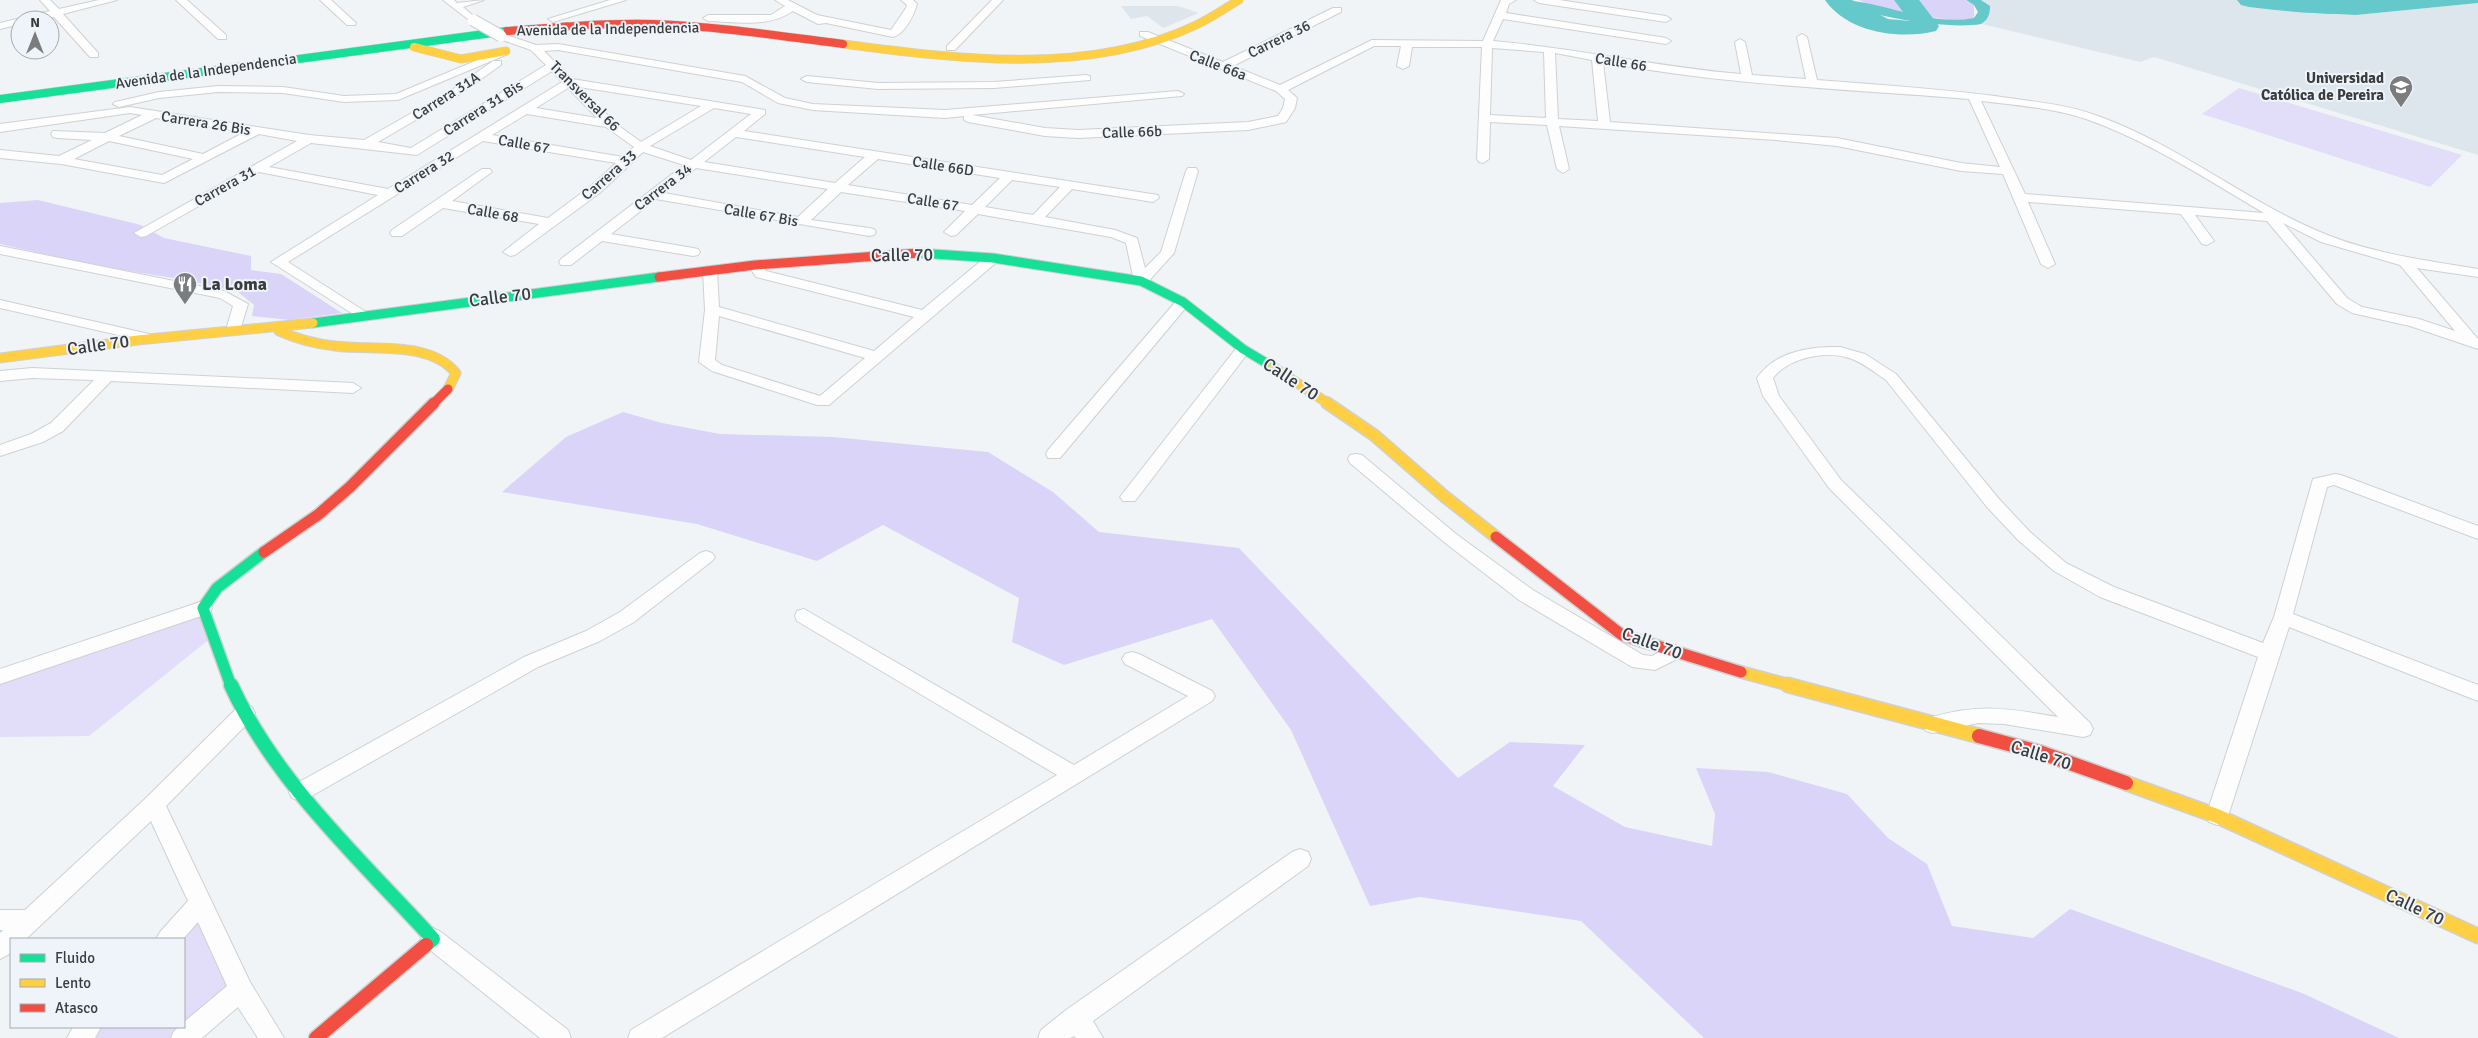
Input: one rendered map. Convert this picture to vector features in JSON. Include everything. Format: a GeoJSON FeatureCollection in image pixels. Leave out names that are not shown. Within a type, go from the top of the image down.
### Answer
{"type":"FeatureCollection","features":[{"type":"Feature","properties":{"kind":"main road","name":"Avenida de la Independencia"},"geometry":{"type":"LineString","coordinates":[[0,91],[477,26],[553,19],[708,18],[758,22],[886,41],[950,48],[1060,49],[1100,44],[1144,34],[1185,20],[1218,0]]}},
{"type":"Feature","properties":{"kind":"main road","name":"Avenida de la Independencia"},"geometry":{"type":"LineString","coordinates":[[0,100],[479,34],[549,28],[699,26],[913,54],[1000,59],[1081,57],[1107,53],[1156,40],[1198,25],[1239,0]]}},
{"type":"Feature","properties":{"kind":"main road"},"geometry":{"type":"LineString","coordinates":[[479,34],[455,42],[452,50],[461,53],[486,53],[525,45]]}},
{"type":"Feature","properties":{"kind":"main road"},"geometry":{"type":"LineString","coordinates":[[391,46],[424,48],[459,59],[489,56],[506,51]]}},
{"type":"Feature","properties":{"kind":"main road","name":"Calle 70"},"geometry":{"type":"LineString","coordinates":[[0,358],[149,338],[233,330],[275,330],[361,315],[755,265],[907,252],[993,258],[1141,281],[1183,302],[1243,349],[1272,366],[1374,435],[1444,496],[1622,635],[1770,682],[2042,753],[2217,816],[2478,936]]}},
{"type":"Feature","properties":{"kind":"main road"},"geometry":{"type":"LineString","coordinates":[[275,330],[296,339],[358,349],[413,352],[435,356],[451,364],[456,373],[441,398],[350,486],[319,514],[243,567],[217,588],[204,608],[212,638],[245,713],[300,792],[433,939],[316,1038]]}},
{"type":"Feature","properties":{"kind":"street"},"geometry":{"type":"LineString","coordinates":[[45,0],[53,10]]}},
{"type":"Feature","properties":{"kind":"street"},"geometry":{"type":"LineString","coordinates":[[60,12],[112,0]]}},
{"type":"Feature","properties":{"kind":"street"},"geometry":{"type":"LineString","coordinates":[[181,0],[222,37]]}},
{"type":"Feature","properties":{"kind":"street"},"geometry":{"type":"LineString","coordinates":[[325,0],[352,23]]}},
{"type":"Feature","properties":{"kind":"street"},"geometry":{"type":"LineString","coordinates":[[452,3],[479,0]]}},
{"type":"Feature","properties":{"kind":"street"},"geometry":{"type":"LineString","coordinates":[[553,19],[622,0]]}},
{"type":"Feature","properties":{"kind":"street"},"geometry":{"type":"LineString","coordinates":[[780,0],[832,26],[886,41]]}},
{"type":"Feature","properties":{"kind":"street"},"geometry":{"type":"LineString","coordinates":[[811,17],[893,34],[903,24],[912,4],[906,0]]}},
{"type":"Feature","properties":{"kind":"street"},"geometry":{"type":"LineString","coordinates":[[950,48],[998,0]]}},
{"type":"Feature","properties":{"kind":"street"},"geometry":{"type":"LineString","coordinates":[[1483,159],[1487,44],[1505,2],[1511,0]]}},
{"type":"Feature","properties":{"kind":"street"},"geometry":{"type":"LineString","coordinates":[[1539,0],[1666,19]]}},
{"type":"Feature","properties":{"kind":"street"},"geometry":{"type":"LineString","coordinates":[[452,3],[474,20],[502,36],[525,45],[558,47],[745,79],[766,94],[782,101],[813,107],[945,114],[1178,94]]}},
{"type":"Feature","properties":{"kind":"street"},"geometry":{"type":"LineString","coordinates":[[708,18],[774,18],[789,10],[790,5]]}},
{"type":"Feature","properties":{"kind":"street","name":"Carrera 36"},"geometry":{"type":"LineString","coordinates":[[1222,67],[1337,10]]}},
{"type":"Feature","properties":{"kind":"street"},"geometry":{"type":"LineString","coordinates":[[1500,15],[1666,42]]}},
{"type":"Feature","properties":{"kind":"street"},"geometry":{"type":"LineString","coordinates":[[60,17],[94,55]]}},
{"type":"Feature","properties":{"kind":"street"},"geometry":{"type":"LineString","coordinates":[[1144,34],[1156,40]]}},
{"type":"Feature","properties":{"kind":"street"},"geometry":{"type":"LineString","coordinates":[[1802,37],[1812,83]]}},
{"type":"Feature","properties":{"kind":"street","name":"Calle 66a"},"geometry":{"type":"LineString","coordinates":[[1156,40],[1280,89]]}},
{"type":"Feature","properties":{"kind":"street"},"geometry":{"type":"LineString","coordinates":[[1740,42],[1747,78]]}},
{"type":"Feature","properties":{"kind":"street","name":"Calle 66"},"geometry":{"type":"LineString","coordinates":[[1280,89],[1372,43],[1407,43],[1487,44],[1549,50],[1683,71],[1747,78],[1973,96],[2051,107],[2090,117],[2158,146],[2277,218]]}},
{"type":"Feature","properties":{"kind":"street"},"geometry":{"type":"LineString","coordinates":[[1404,66],[1407,43]]}},
{"type":"Feature","properties":{"kind":"street"},"geometry":{"type":"LineString","coordinates":[[1,123],[195,90],[283,90],[344,99],[398,97],[506,51],[525,45]]}},
{"type":"Feature","properties":{"kind":"street","name":"Transversal 66"},"geometry":{"type":"LineString","coordinates":[[525,45],[554,64],[610,124],[641,147],[693,164]]}},
{"type":"Feature","properties":{"kind":"street","name":"Carrera 31A"},"geometry":{"type":"LineString","coordinates":[[366,144],[453,94],[525,45]]}},
{"type":"Feature","properties":{"kind":"street"},"geometry":{"type":"LineString","coordinates":[[1549,50],[1552,122],[1563,169]]}},
{"type":"Feature","properties":{"kind":"street"},"geometry":{"type":"LineString","coordinates":[[1597,58],[1605,127]]}},
{"type":"Feature","properties":{"kind":"street","name":"Carrera 31 Bis"},"geometry":{"type":"LineString","coordinates":[[413,152],[554,64]]}},
{"type":"Feature","properties":{"kind":"street"},"geometry":{"type":"LineString","coordinates":[[807,78],[878,86],[994,86],[1086,78]]}},
{"type":"Feature","properties":{"kind":"street"},"geometry":{"type":"LineString","coordinates":[[570,82],[712,104]]}},
{"type":"Feature","properties":{"kind":"street","name":"Carrera 32"},"geometry":{"type":"LineString","coordinates":[[361,315],[278,262],[570,82]]}},
{"type":"Feature","properties":{"kind":"street"},"geometry":{"type":"LineString","coordinates":[[860,109],[878,86]]}},
{"type":"Feature","properties":{"kind":"street","name":"Calle 66b"},"geometry":{"type":"LineString","coordinates":[[945,114],[1045,132],[1078,134],[1223,128],[1282,119],[1289,108],[1291,98],[1280,89]]}},
{"type":"Feature","properties":{"kind":"street"},"geometry":{"type":"LineString","coordinates":[[1973,96],[2020,197],[2048,264]]}},
{"type":"Feature","properties":{"kind":"street","name":"Carrera 34"},"geometry":{"type":"LineString","coordinates":[[566,262],[761,112],[712,104]]}},
{"type":"Feature","properties":{"kind":"street","name":"Carrera 33"},"geometry":{"type":"LineString","coordinates":[[510,252],[548,222],[596,190],[641,147],[712,104]]}},
{"type":"Feature","properties":{"kind":"street","name":"Carrera 26 Bis"},"geometry":{"type":"LineString","coordinates":[[1,123],[130,110],[309,139],[366,144],[413,152]]}},
{"type":"Feature","properties":{"kind":"street"},"geometry":{"type":"LineString","coordinates":[[525,110],[610,124]]}},
{"type":"Feature","properties":{"kind":"street"},"geometry":{"type":"LineString","coordinates":[[61,160],[154,114]]}},
{"type":"Feature","properties":{"kind":"street"},"geometry":{"type":"LineString","coordinates":[[1484,118],[1605,127],[1776,136],[1837,142],[1962,167],[2008,171]]}},
{"type":"Feature","properties":{"kind":"street"},"geometry":{"type":"LineString","coordinates":[[0,154],[61,160],[164,179],[256,130]]}},
{"type":"Feature","properties":{"kind":"street","name":"Calle 66D"},"geometry":{"type":"LineString","coordinates":[[734,133],[1152,198]]}},
{"type":"Feature","properties":{"kind":"street"},"geometry":{"type":"LineString","coordinates":[[57,134],[106,137],[205,158]]}},
{"type":"Feature","properties":{"kind":"street","name":"Calle 67"},"geometry":{"type":"LineString","coordinates":[[481,137],[626,161]]}},
{"type":"Feature","properties":{"kind":"street","name":"Carrera 31"},"geometry":{"type":"LineString","coordinates":[[141,233],[309,139]]}},
{"type":"Feature","properties":{"kind":"street"},"geometry":{"type":"LineString","coordinates":[[801,222],[876,155]]}},
{"type":"Feature","properties":{"kind":"street","name":"Calle 67"},"geometry":{"type":"LineString","coordinates":[[693,164],[1036,219],[1115,234],[1132,241],[1141,281]]}},
{"type":"Feature","properties":{"kind":"street"},"geometry":{"type":"LineString","coordinates":[[257,168],[389,193]]}},
{"type":"Feature","properties":{"kind":"street"},"geometry":{"type":"LineString","coordinates":[[1141,281],[1167,253],[1192,171]]}},
{"type":"Feature","properties":{"kind":"street"},"geometry":{"type":"LineString","coordinates":[[396,233],[486,172]]}},
{"type":"Feature","properties":{"kind":"street"},"geometry":{"type":"LineString","coordinates":[[950,232],[1009,176]]}},
{"type":"Feature","properties":{"kind":"street"},"geometry":{"type":"LineString","coordinates":[[1036,219],[1068,186]]}},
{"type":"Feature","properties":{"kind":"street","name":"Calle 67 Bis"},"geometry":{"type":"LineString","coordinates":[[653,195],[801,222],[869,232]]}},
{"type":"Feature","properties":{"kind":"street"},"geometry":{"type":"LineString","coordinates":[[2020,197],[2277,218],[2326,238],[2405,262],[2478,273]]}},
{"type":"Feature","properties":{"kind":"street","name":"Calle 68"},"geometry":{"type":"LineString","coordinates":[[438,203],[548,222]]}},
{"type":"Feature","properties":{"kind":"street"},"geometry":{"type":"LineString","coordinates":[[2185,210],[2207,241]]}},
{"type":"Feature","properties":{"kind":"street"},"geometry":{"type":"LineString","coordinates":[[2277,218],[2342,301],[2357,310],[2414,322],[2475,343]]}},
{"type":"Feature","properties":{"kind":"street"},"geometry":{"type":"LineString","coordinates":[[598,236],[693,252]]}},
{"type":"Feature","properties":{"kind":"street"},"geometry":{"type":"LineString","coordinates":[[0,250],[224,295],[241,304],[233,330]]}},
{"type":"Feature","properties":{"kind":"street"},"geometry":{"type":"LineString","coordinates":[[710,271],[712,310],[707,362],[717,368],[823,402],[927,316],[993,258]]}},
{"type":"Feature","properties":{"kind":"street"},"geometry":{"type":"LineString","coordinates":[[2405,262],[2475,343]]}},
{"type":"Feature","properties":{"kind":"street"},"geometry":{"type":"LineString","coordinates":[[755,265],[762,274],[927,316]]}},
{"type":"Feature","properties":{"kind":"street"},"geometry":{"type":"LineString","coordinates":[[1054,454],[1183,302]]}},
{"type":"Feature","properties":{"kind":"street"},"geometry":{"type":"LineString","coordinates":[[0,304],[149,338]]}},
{"type":"Feature","properties":{"kind":"street"},"geometry":{"type":"LineString","coordinates":[[712,310],[878,357]]}},
{"type":"Feature","properties":{"kind":"street"},"geometry":{"type":"LineString","coordinates":[[1129,497],[1243,349]]}},
{"type":"Feature","properties":{"kind":"street"},"geometry":{"type":"LineString","coordinates":[[1933,725],[1978,715],[2004,716],[2083,729],[1835,484],[1771,396],[1765,378],[1776,363],[1824,350],[1849,352],[1870,361],[1891,377],[2024,536],[2060,567],[2107,592],[2269,653]]}},
{"type":"Feature","properties":{"kind":"street"},"geometry":{"type":"LineString","coordinates":[[0,376],[32,373],[353,388]]}},
{"type":"Feature","properties":{"kind":"street"},"geometry":{"type":"LineString","coordinates":[[0,451],[37,438],[57,427],[106,376]]}},
{"type":"Feature","properties":{"kind":"street"},"geometry":{"type":"LineString","coordinates":[[1356,459],[1450,538],[1526,596],[1639,662],[1655,663],[1674,652]]}},
{"type":"Feature","properties":{"kind":"street"},"geometry":{"type":"LineString","coordinates":[[2217,816],[2269,653],[2283,618],[2319,483],[2325,480],[2335,480],[2478,533]]}},
{"type":"Feature","properties":{"kind":"street"},"geometry":{"type":"LineString","coordinates":[[300,792],[531,662],[593,636],[627,618],[706,557]]}},
{"type":"Feature","properties":{"kind":"street"},"geometry":{"type":"LineString","coordinates":[[0,677],[204,608]]}},
{"type":"Feature","properties":{"kind":"street"},"geometry":{"type":"LineString","coordinates":[[804,616],[1074,775]]}},
{"type":"Feature","properties":{"kind":"street"},"geometry":{"type":"LineString","coordinates":[[2283,618],[2478,693]]}},
{"type":"Feature","properties":{"kind":"street"},"geometry":{"type":"LineString","coordinates":[[640,1038],[1205,696],[1132,659]]}},
{"type":"Feature","properties":{"kind":"street"},"geometry":{"type":"LineString","coordinates":[[11,938],[154,804],[245,713]]}},
{"type":"Feature","properties":{"kind":"street"},"geometry":{"type":"LineString","coordinates":[[154,804],[241,990],[272,1038]]}},
{"type":"Feature","properties":{"kind":"street"},"geometry":{"type":"LineString","coordinates":[[1050,1038],[1075,1018],[1300,859]]}},
{"type":"Feature","properties":{"kind":"street"},"geometry":{"type":"LineString","coordinates":[[169,938],[200,903]]}},
{"type":"Feature","properties":{"kind":"street"},"geometry":{"type":"LineString","coordinates":[[0,920],[30,920]]}},
{"type":"Feature","properties":{"kind":"street"},"geometry":{"type":"LineString","coordinates":[[0,948],[10,939]]}},
{"type":"Feature","properties":{"kind":"street"},"geometry":{"type":"LineString","coordinates":[[433,939],[559,1038]]}},
{"type":"Feature","properties":{"kind":"street"},"geometry":{"type":"LineString","coordinates":[[183,1038],[241,990]]}},
{"type":"Feature","properties":{"kind":"street"},"geometry":{"type":"LineString","coordinates":[[1075,1018],[1091,1038]]}},
{"type":"Feature","properties":{"kind":"street"},"geometry":{"type":"LineString","coordinates":[[79,1038],[88,1028]]}},
{"type":"Feature","properties":{"kind":"shaded area"},"geometry":{"type":"Polygon","coordinates":[[[1859,0],[1965,0],[1974,5],[1974,18],[1958,21],[1878,10],[1859,0]]]}},
{"type":"Feature","properties":{"kind":"shaded area","name":"Universidad Católica de Pereira"},"geometry":{"type":"Polygon","coordinates":[[[1981,0],[2236,0],[2298,12],[2356,15],[2478,3],[2478,155],[2154,57],[2140,62],[1982,24],[1985,22],[1985,2],[1981,0]]]}},
{"type":"Feature","properties":{"kind":"shaded area"},"geometry":{"type":"Polygon","coordinates":[[[1121,6],[1178,6],[1199,13],[1163,28],[1147,16],[1131,19],[1121,6]]]}},
{"type":"Feature","properties":{"kind":"shaded area"},"geometry":{"type":"Polygon","coordinates":[[[2239,88],[2462,155],[2430,187],[2202,114],[2239,88]]]}},
{"type":"Feature","properties":{"kind":"shaded area"},"geometry":{"type":"Polygon","coordinates":[[[38,200],[141,225],[164,238],[251,256],[251,270],[281,274],[342,313],[290,320],[252,316],[254,305],[238,292],[186,280],[97,266],[0,244],[0,203],[38,200]]]}},
{"type":"Feature","properties":{"kind":"shaded area"},"geometry":{"type":"Polygon","coordinates":[[[623,412],[662,423],[720,434],[833,437],[988,452],[1053,492],[1099,532],[1239,548],[1458,778],[1510,742],[1585,745],[1553,786],[1625,827],[1712,846],[1715,814],[1696,768],[1768,772],[1847,794],[1888,838],[1927,864],[1952,926],[2033,938],[2070,909],[2302,993],[2399,1038],[1704,1038],[1581,921],[1420,897],[1370,906],[1291,730],[1212,619],[1064,665],[1012,642],[1019,598],[883,525],[817,561],[697,524],[502,492],[566,437],[623,412]]]}},
{"type":"Feature","properties":{"kind":"shaded area"},"geometry":{"type":"Polygon","coordinates":[[[203,608],[212,637],[89,736],[0,737],[0,677],[203,608]]]}},
{"type":"Feature","properties":{"kind":"shaded area"},"geometry":{"type":"Polygon","coordinates":[[[200,903],[241,990],[183,1038],[79,1038],[88,1028],[185,1028],[185,938],[169,938],[200,903]]]}},
{"type":"Feature","properties":{"kind":"water"},"geometry":{"type":"Polygon","coordinates":[[[1836,0],[1871,4],[1939,19],[1957,20],[1974,18],[1978,12],[1974,5],[1966,0],[1981,0],[1990,6],[1990,9],[1987,19],[1981,24],[1949,25],[1886,16],[1849,6],[1836,0]]]}},
{"type":"Feature","properties":{"kind":"water"},"geometry":{"type":"Polygon","coordinates":[[[2236,0],[2324,8],[2397,0],[2478,0],[2478,3],[2356,15],[2298,12],[2236,0]]]}},
{"type":"Feature","properties":{"kind":"waterway"},"geometry":{"type":"LineString","coordinates":[[1837,0],[1859,15],[1879,25],[1902,29],[1927,26],[1906,0]]}},
{"type":"Feature","properties":{"kind":"waterway"},"geometry":{"type":"LineString","coordinates":[[2249,0],[2322,8],[2323,6],[2366,7],[2412,0]]}},
{"type":"Feature","properties":{"kind":"traffic: fast"},"geometry":{"type":"LineString","coordinates":[[0,99],[507,31]]}},
{"type":"Feature","properties":{"kind":"traffic: fast"},"geometry":{"type":"LineString","coordinates":[[919,253],[993,258],[1141,281],[1183,302],[1243,349],[1273,367]]}},
{"type":"Feature","properties":{"kind":"traffic: fast"},"geometry":{"type":"LineString","coordinates":[[313,323],[361,315],[659,277]]}},
{"type":"Feature","properties":{"kind":"traffic: fast"},"geometry":{"type":"LineString","coordinates":[[264,552],[217,588],[203,608],[224,669],[240,704],[259,736],[281,767],[329,827],[433,939],[426,945]]}},
{"type":"Feature","properties":{"kind":"traffic: slow"},"geometry":{"type":"LineString","coordinates":[[843,44],[942,55],[995,58],[1047,58],[1099,53],[1149,43],[1196,25],[1239,0]]}},
{"type":"Feature","properties":{"kind":"traffic: slow"},"geometry":{"type":"LineString","coordinates":[[414,47],[461,59],[506,51]]}},
{"type":"Feature","properties":{"kind":"traffic: slow"},"geometry":{"type":"LineString","coordinates":[[0,358],[138,340],[313,323]]}},
{"type":"Feature","properties":{"kind":"traffic: slow"},"geometry":{"type":"LineString","coordinates":[[279,331],[326,345],[405,350],[436,357],[448,363],[456,373],[448,389]]}},
{"type":"Feature","properties":{"kind":"traffic: slow"},"geometry":{"type":"LineString","coordinates":[[1273,367],[1374,435],[1444,496],[1496,537]]}},
{"type":"Feature","properties":{"kind":"traffic: slow"},"geometry":{"type":"LineString","coordinates":[[1741,672],[1979,736]]}},
{"type":"Feature","properties":{"kind":"traffic: slow"},"geometry":{"type":"LineString","coordinates":[[2126,783],[2217,816],[2478,936]]}},
{"type":"Feature","properties":{"kind":"traffic: jam"},"geometry":{"type":"LineString","coordinates":[[507,31],[590,25],[652,24],[716,28],[843,44]]}},
{"type":"Feature","properties":{"kind":"traffic: jam"},"geometry":{"type":"LineString","coordinates":[[659,277],[755,265],[919,253]]}},
{"type":"Feature","properties":{"kind":"traffic: jam"},"geometry":{"type":"LineString","coordinates":[[264,552],[319,514],[350,487],[448,389]]}},
{"type":"Feature","properties":{"kind":"traffic: jam"},"geometry":{"type":"LineString","coordinates":[[1496,537],[1622,635],[1741,672]]}},
{"type":"Feature","properties":{"kind":"traffic: jam"},"geometry":{"type":"LineString","coordinates":[[1979,736],[2042,753],[2126,783]]}},
{"type":"Feature","properties":{"kind":"traffic: jam"},"geometry":{"type":"LineString","coordinates":[[316,1038],[426,945]]}},
{"type":"Feature","properties":{"kind":"place","name":"Universidad Católica de Pereira"},"geometry":{"type":"Point","coordinates":[2401,108]}},
{"type":"Feature","properties":{"kind":"place","name":"La Loma"},"geometry":{"type":"Point","coordinates":[185,305]}}]}
